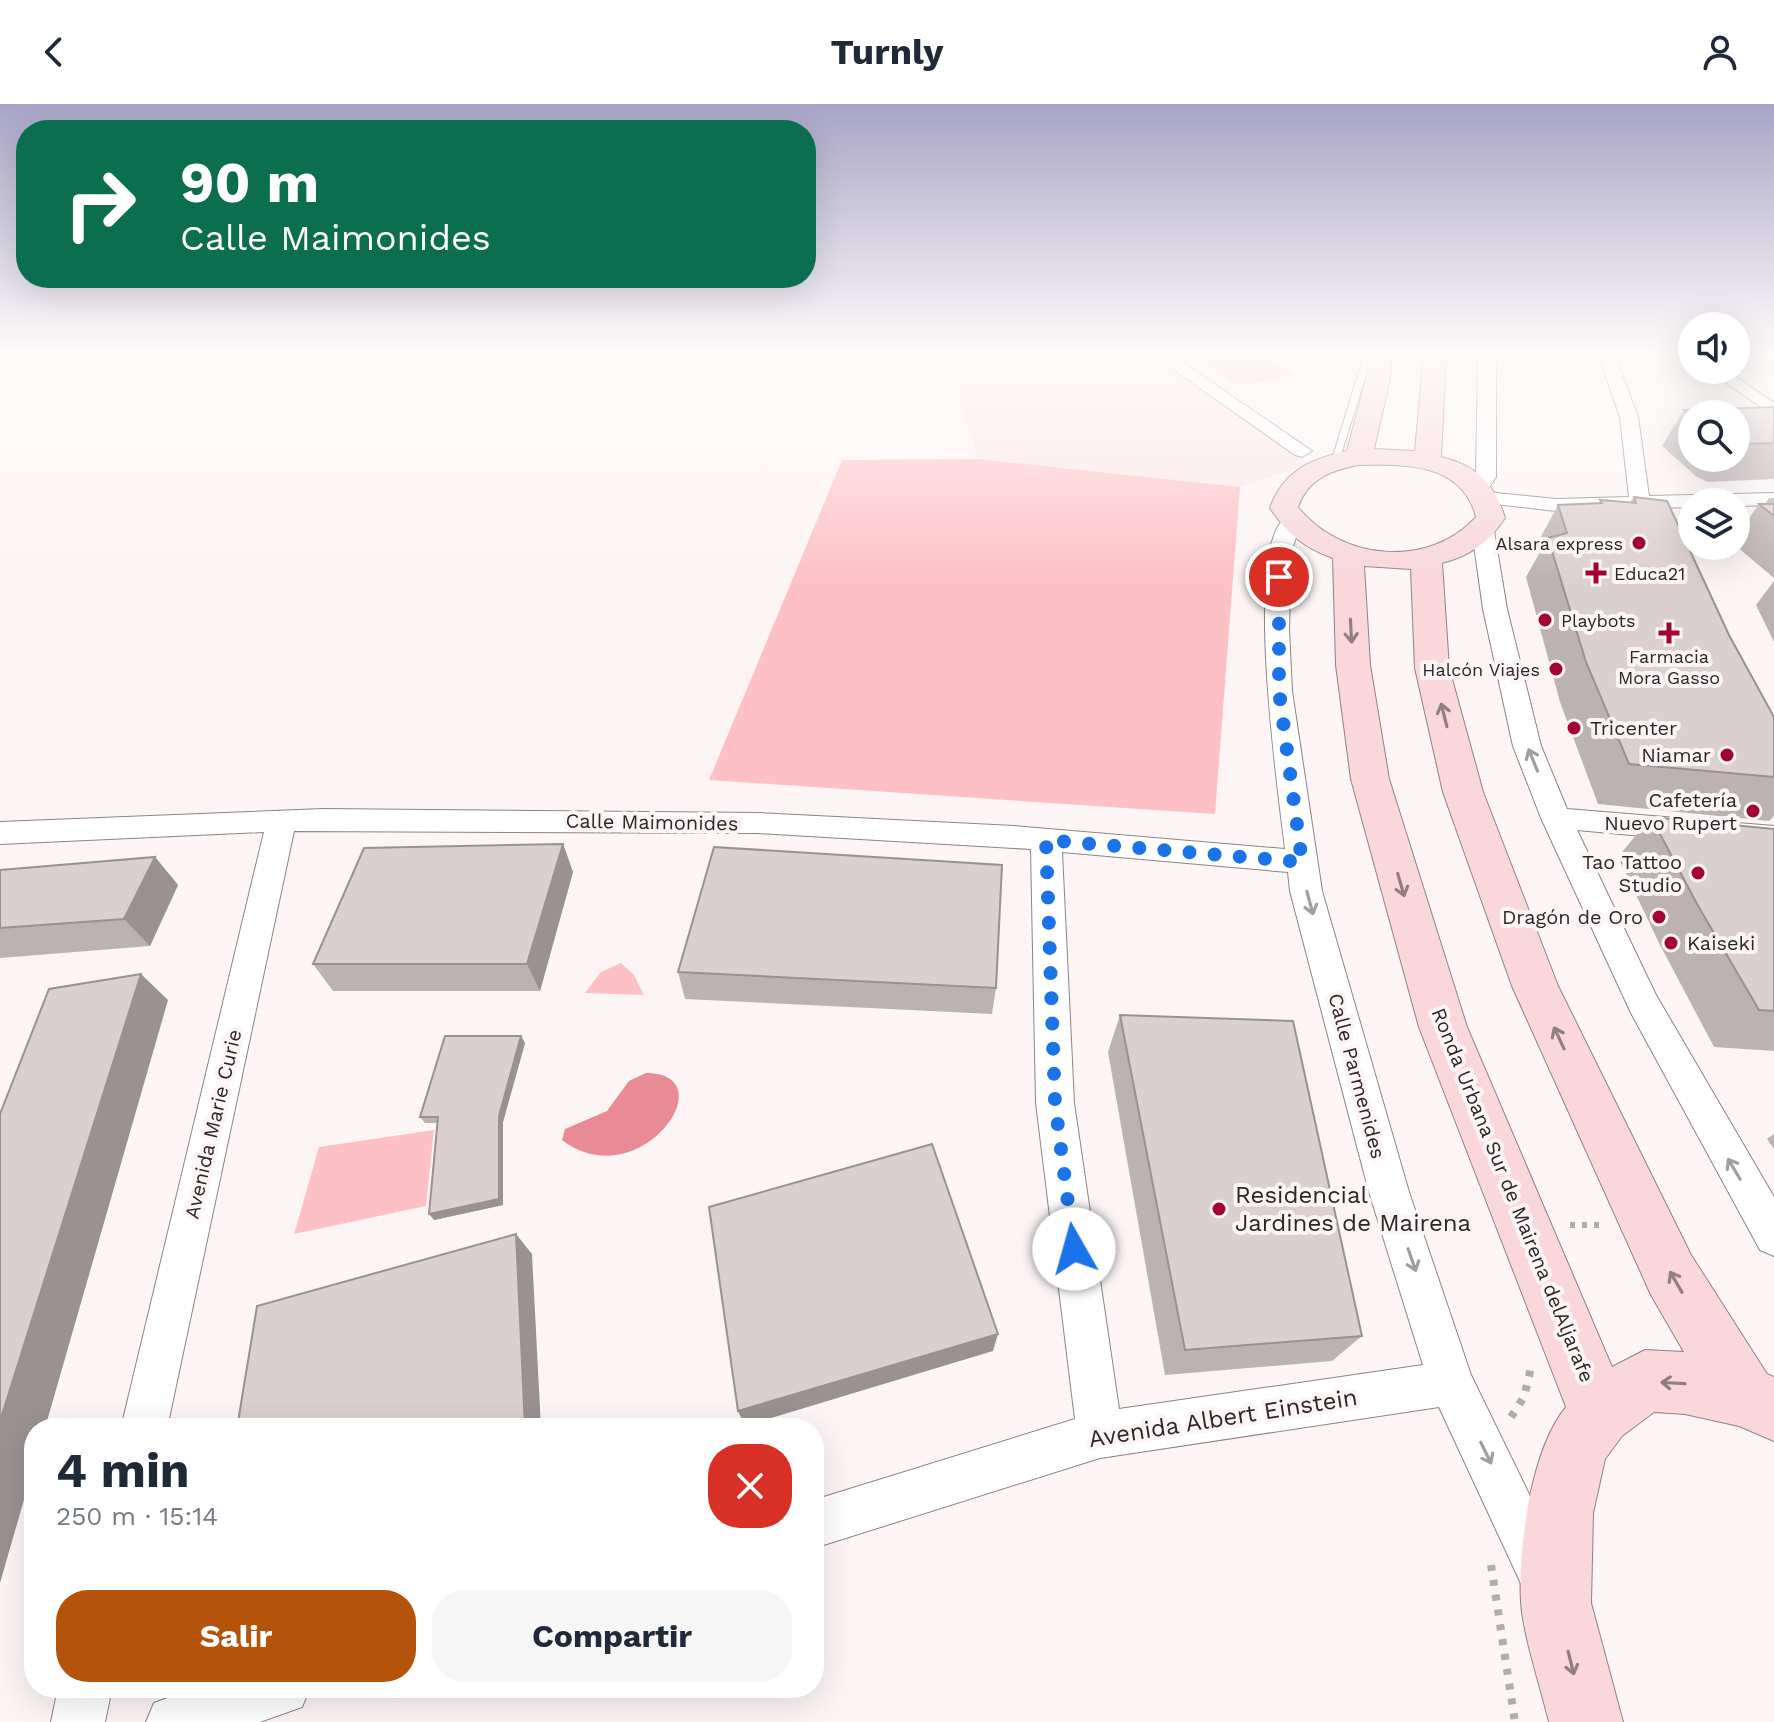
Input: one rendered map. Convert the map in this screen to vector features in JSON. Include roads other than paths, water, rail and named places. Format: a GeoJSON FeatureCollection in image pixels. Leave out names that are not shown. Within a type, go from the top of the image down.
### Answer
{"type":"FeatureCollection","features":[{"type":"Feature","properties":{"kind":"street"},"geometry":{"type":"LineString","coordinates":[[1269,429],[1302,451]]}},
{"type":"Feature","properties":{"kind":"street"},"geometry":{"type":"LineString","coordinates":[[1347,459],[1359,429]]}},
{"type":"Feature","properties":{"kind":"street"},"geometry":{"type":"LineString","coordinates":[[1427,461],[1429,429]]}},
{"type":"Feature","properties":{"kind":"street"},"geometry":{"type":"LineString","coordinates":[[1486,429],[1484,509],[1495,609],[1527,746],[1556,818],[1643,1003],[1774,1236]]}},
{"type":"Feature","properties":{"kind":"street"},"geometry":{"type":"LineString","coordinates":[[1630,429],[1640,503]]}},
{"type":"Feature","properties":{"kind":"street"},"geometry":{"type":"LineString","coordinates":[[1401,457],[1427,461],[1462,476],[1484,509],[1465,546],[1426,559],[1402,561],[1348,553],[1322,545],[1303,534],[1284,508],[1287,494],[1295,482],[1347,459],[1401,457]]}},
{"type":"Feature","properties":{"kind":"street"},"geometry":{"type":"LineString","coordinates":[[1484,509],[1675,515],[1774,499]]}},
{"type":"Feature","properties":{"kind":"street"},"geometry":{"type":"LineString","coordinates":[[1484,509],[1640,503],[1675,515]]}},
{"type":"Feature","properties":{"kind":"street"},"geometry":{"type":"LineString","coordinates":[[1750,513],[1774,512]]}},
{"type":"Feature","properties":{"kind":"street","name":"Calle Parmenides"},"geometry":{"type":"LineString","coordinates":[[1291,521],[1280,552],[1277,629],[1279,691],[1306,891],[1389,1192],[1451,1383],[1556,1603]]}},
{"type":"Feature","properties":{"kind":"street","name":"Ronda Urbana Sur de Mairena delAljarafe"},"geometry":{"type":"LineString","coordinates":[[1348,553],[1353,665],[1370,779],[1443,1027],[1600,1414]]}},
{"type":"Feature","properties":{"kind":"street","name":"Ronda Urbana Sur de Mairena delAljarafe"},"geometry":{"type":"LineString","coordinates":[[1426,559],[1432,668],[1463,792],[1535,986],[1671,1275],[1760,1403]]}},
{"type":"Feature","properties":{"kind":"street"},"geometry":{"type":"LineString","coordinates":[[1556,818],[1774,837]]}},
{"type":"Feature","properties":{"kind":"street","name":"Calle Maimonides"},"geometry":{"type":"LineString","coordinates":[[0,833],[281,821],[757,823],[1046,840],[1302,862]]}},
{"type":"Feature","properties":{"kind":"street","name":"Avenida Marie Curie"},"geometry":{"type":"LineString","coordinates":[[146,1418],[281,821]]}},
{"type":"Feature","properties":{"kind":"street"},"geometry":{"type":"LineString","coordinates":[[1046,840],[1055,1103],[1100,1435]]}},
{"type":"Feature","properties":{"kind":"street","name":"Ronda Urbana Sur de Mairena delAljarafe"},"geometry":{"type":"LineString","coordinates":[[1586,1722],[1556,1603],[1560,1513],[1576,1445],[1600,1414],[1645,1381],[1685,1383],[1760,1403]]}},
{"type":"Feature","properties":{"kind":"street","name":"Avenida Albert Einstein"},"geometry":{"type":"LineString","coordinates":[[824,1521],[1100,1435],[1451,1383]]}},
{"type":"Feature","properties":{"kind":"street"},"geometry":{"type":"LineString","coordinates":[[78,1722],[83,1698]]}},
{"type":"Feature","properties":{"kind":"street"},"geometry":{"type":"LineString","coordinates":[[173,1722],[251,1698]]}},
{"type":"Feature","properties":{"kind":"lane"},"geometry":{"type":"LineString","coordinates":[[1347,459],[1353,429]]}},
{"type":"Feature","properties":{"kind":"place","name":"Alsara express"},"geometry":{"type":"Point","coordinates":[1639,543]}},
{"type":"Feature","properties":{"kind":"place","name":"Educa21"},"geometry":{"type":"Point","coordinates":[1596,573]}},
{"type":"Feature","properties":{"kind":"place","name":"Playbots"},"geometry":{"type":"Point","coordinates":[1545,620]}},
{"type":"Feature","properties":{"kind":"place","name":"Farmacia Mora Gasso"},"geometry":{"type":"Point","coordinates":[1669,633]}},
{"type":"Feature","properties":{"kind":"place","name":"Halcón Viajes"},"geometry":{"type":"Point","coordinates":[1556,669]}},
{"type":"Feature","properties":{"kind":"place","name":"Tricenter"},"geometry":{"type":"Point","coordinates":[1574,728]}},
{"type":"Feature","properties":{"kind":"place","name":"Niamar"},"geometry":{"type":"Point","coordinates":[1727,755]}},
{"type":"Feature","properties":{"kind":"place","name":"Cafetería Nuevo Rupert"},"geometry":{"type":"Point","coordinates":[1753,811]}},
{"type":"Feature","properties":{"kind":"place","name":"Tao Tattoo Studio"},"geometry":{"type":"Point","coordinates":[1698,873]}},
{"type":"Feature","properties":{"kind":"place","name":"Dragón de Oro"},"geometry":{"type":"Point","coordinates":[1659,917]}},
{"type":"Feature","properties":{"kind":"place","name":"Kaiseki"},"geometry":{"type":"Point","coordinates":[1671,943]}},
{"type":"Feature","properties":{"kind":"place","name":"Residencial Jardines de Mairena"},"geometry":{"type":"Point","coordinates":[1219,1209]}}]}
